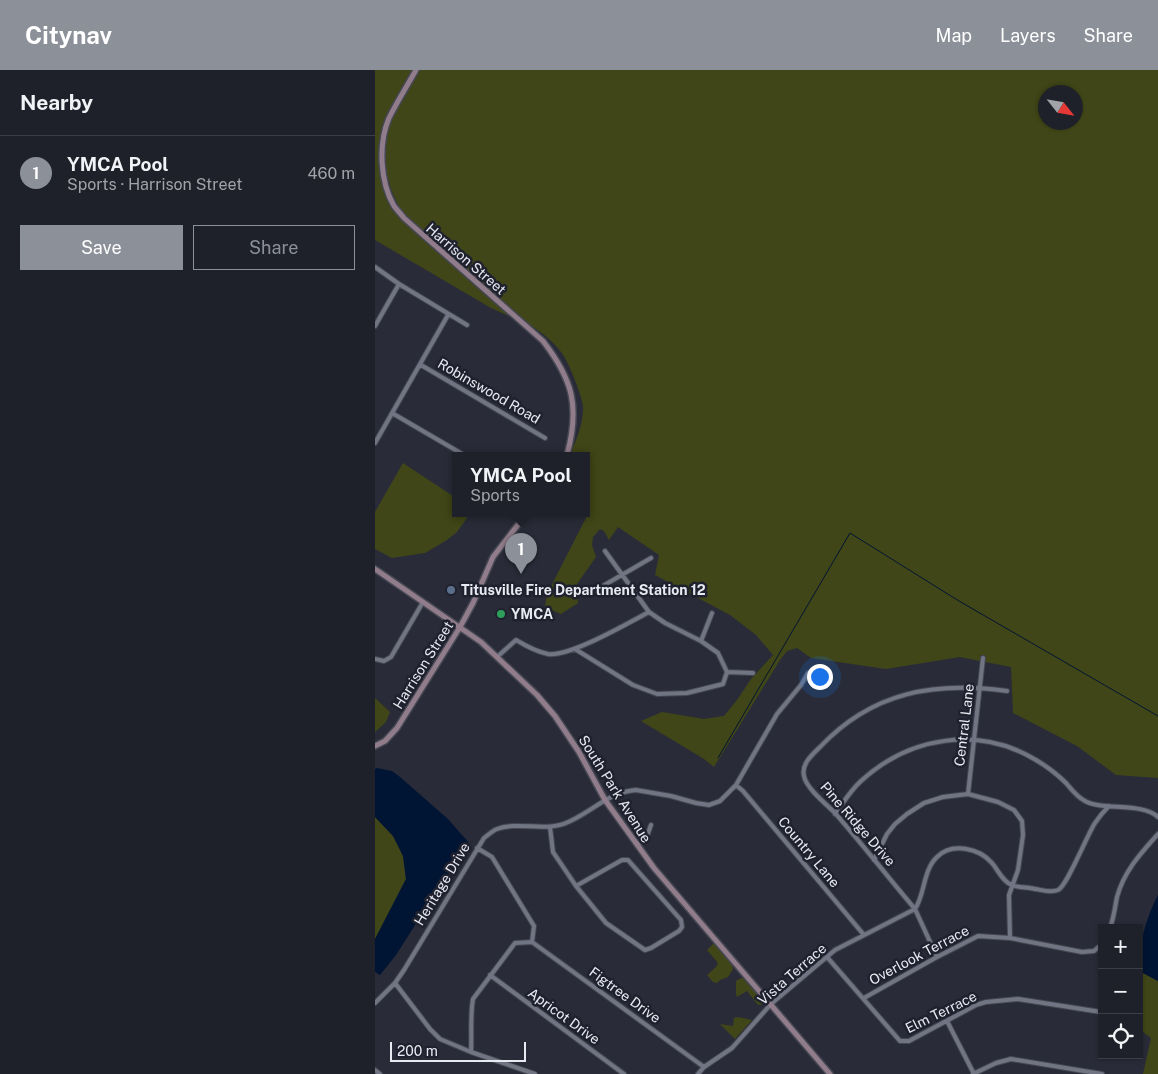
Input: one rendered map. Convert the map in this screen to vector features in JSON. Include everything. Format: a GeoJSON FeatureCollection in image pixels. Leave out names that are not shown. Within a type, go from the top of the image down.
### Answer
{"type":"FeatureCollection","features":[{"type":"Feature","properties":{"kind":"street","name":"Harrison Street"},"geometry":{"type":"LineString","coordinates":[[416,70],[389,119],[385,133],[383,160],[388,190],[394,206],[404,218],[543,341],[555,357],[565,372],[573,402],[574,425],[568,452]]}},
{"type":"Feature","properties":{"kind":"street"},"geometry":{"type":"LineString","coordinates":[[375,267],[467,326]]}},
{"type":"Feature","properties":{"kind":"street"},"geometry":{"type":"LineString","coordinates":[[375,326],[399,284]]}},
{"type":"Feature","properties":{"kind":"street"},"geometry":{"type":"LineString","coordinates":[[375,443],[448,315]]}},
{"type":"Feature","properties":{"kind":"street","name":"Robinswood Road"},"geometry":{"type":"LineString","coordinates":[[421,365],[545,438]]}},
{"type":"Feature","properties":{"kind":"street"},"geometry":{"type":"LineString","coordinates":[[392,413],[459,452]]}},
{"type":"Feature","properties":{"kind":"street","name":"Harrison Street"},"geometry":{"type":"LineString","coordinates":[[375,746],[385,740],[397,728],[476,598],[493,557],[524,517]]}},
{"type":"Feature","properties":{"kind":"street"},"geometry":{"type":"LineString","coordinates":[[575,649],[633,685],[657,694],[687,693],[723,684],[727,672],[718,653],[701,641],[665,623],[649,612],[605,551]]}},
{"type":"Feature","properties":{"kind":"street"},"geometry":{"type":"LineString","coordinates":[[589,594],[651,558]]}},
{"type":"Feature","properties":{"kind":"street","name":"South Park Avenue"},"geometry":{"type":"LineString","coordinates":[[375,568],[460,626],[497,657],[537,695],[555,716],[579,752],[605,800],[636,845],[830,1074]]}},
{"type":"Feature","properties":{"kind":"street"},"geometry":{"type":"LineString","coordinates":[[375,659],[384,661],[391,657],[423,602]]}},
{"type":"Feature","properties":{"kind":"street"},"geometry":{"type":"LineString","coordinates":[[497,657],[516,640],[531,648],[550,654],[575,649],[649,612]]}},
{"type":"Feature","properties":{"kind":"street"},"geometry":{"type":"LineString","coordinates":[[701,641],[712,613]]}},
{"type":"Feature","properties":{"kind":"street","name":"Central Lane"},"geometry":{"type":"LineString","coordinates":[[968,794],[983,658]]}},
{"type":"Feature","properties":{"kind":"street"},"geometry":{"type":"LineString","coordinates":[[727,672],[753,673]]}},
{"type":"Feature","properties":{"kind":"street","name":"Heritage Drive"},"geometry":{"type":"LineString","coordinates":[[375,1003],[395,983],[484,838],[497,829],[517,827],[550,828],[567,823],[605,800],[625,791],[636,790],[709,804],[720,801],[736,785],[777,714],[801,685],[808,673]]}},
{"type":"Feature","properties":{"kind":"street","name":"Pine Ridge Drive"},"geometry":{"type":"LineString","coordinates":[[937,957],[915,909],[806,782],[803,774],[805,764],[827,739],[854,718],[887,700],[937,688],[980,687],[1007,691]]}},
{"type":"Feature","properties":{"kind":"street"},"geometry":{"type":"LineString","coordinates":[[835,814],[848,795],[861,781],[888,760],[904,752],[933,743],[952,740],[973,740],[997,743],[1017,750],[1045,766],[1085,802],[1149,811],[1158,817]]}},
{"type":"Feature","properties":{"kind":"street","name":"Country Lane"},"geometry":{"type":"LineString","coordinates":[[736,785],[864,935]]}},
{"type":"Feature","properties":{"kind":"street"},"geometry":{"type":"LineString","coordinates":[[874,860],[887,834],[907,814],[924,804],[943,798],[968,794],[998,802],[1014,810],[1022,822],[1023,836],[1018,870],[1009,895],[1010,938]]}},
{"type":"Feature","properties":{"kind":"street"},"geometry":{"type":"LineString","coordinates":[[915,909],[919,903],[928,871],[936,857],[948,850],[962,848],[986,857],[1004,879],[1012,885],[1047,892],[1058,890],[1065,882],[1095,822],[1109,805]]}},
{"type":"Feature","properties":{"kind":"street"},"geometry":{"type":"LineString","coordinates":[[636,845],[647,836],[651,825]]}},
{"type":"Feature","properties":{"kind":"street"},"geometry":{"type":"LineString","coordinates":[[550,828],[553,852],[576,886],[606,923],[643,950],[651,948],[681,929],[681,920],[628,860],[623,860],[576,886]]}},
{"type":"Feature","properties":{"kind":"street"},"geometry":{"type":"LineString","coordinates":[[1111,924],[1116,910],[1117,897],[1129,869],[1158,834]]}},
{"type":"Feature","properties":{"kind":"street"},"geometry":{"type":"LineString","coordinates":[[471,1052],[471,1011],[473,999],[515,943],[533,942],[534,926],[492,857],[477,848]]}},
{"type":"Feature","properties":{"kind":"street","name":"Vista Terrace"},"geometry":{"type":"LineString","coordinates":[[698,1074],[703,1067],[732,1048],[771,1004],[835,950],[915,909]]}},
{"type":"Feature","properties":{"kind":"street","name":"Overlook Terrace"},"geometry":{"type":"LineString","coordinates":[[864,998],[978,936],[1010,938],[1082,952],[1094,951],[1098,948]]}},
{"type":"Feature","properties":{"kind":"street","name":"Figtree Drive"},"geometry":{"type":"LineString","coordinates":[[533,942],[703,1067]]}},
{"type":"Feature","properties":{"kind":"street","name":"Elm Terrace"},"geometry":{"type":"LineString","coordinates":[[827,957],[900,1041],[909,1041],[976,1005],[1007,999],[1019,999],[1098,1012]]}},
{"type":"Feature","properties":{"kind":"street","name":"Apricot Drive"},"geometry":{"type":"LineString","coordinates":[[490,975],[624,1074]]}},
{"type":"Feature","properties":{"kind":"street"},"geometry":{"type":"LineString","coordinates":[[395,983],[430,1029],[440,1039],[533,1074]]}},
{"type":"Feature","properties":{"kind":"street"},"geometry":{"type":"LineString","coordinates":[[947,1021],[974,1074],[996,1063],[1011,1059],[1102,1074]]}},
{"type":"Feature","properties":{"kind":"street"},"geometry":{"type":"LineString","coordinates":[[375,1070],[379,1074]]}},
{"type":"Feature","properties":{"kind":"green space"},"geometry":{"type":"Polygon","coordinates":[[[375,70],[413,70],[386,118],[380,146],[392,206],[412,230],[511,317],[491,308],[375,240],[375,70]]]}},
{"type":"Feature","properties":{"kind":"green space"},"geometry":{"type":"Polygon","coordinates":[[[419,70],[1158,70],[1158,778],[1116,775],[1077,746],[1013,713],[1011,667],[985,662],[985,656],[981,655],[980,661],[960,657],[886,669],[811,658],[797,648],[787,651],[714,767],[641,721],[662,712],[704,719],[724,716],[751,679],[773,655],[756,635],[730,615],[655,575],[659,555],[618,527],[609,540],[604,531],[600,529],[593,537],[592,545],[596,557],[577,584],[578,603],[561,614],[545,607],[547,594],[586,517],[590,517],[590,452],[571,452],[581,425],[582,401],[567,362],[554,344],[539,331],[525,323],[406,217],[389,183],[385,158],[387,133],[394,114],[419,70]]]}},
{"type":"Feature","properties":{"kind":"green space"},"geometry":{"type":"Polygon","coordinates":[[[403,463],[452,495],[452,517],[467,517],[457,532],[425,553],[392,558],[375,549],[375,512],[403,463]]]}},
{"type":"Feature","properties":{"kind":"green space"},"geometry":{"type":"Polygon","coordinates":[[[375,698],[390,712],[386,722],[375,732],[375,698]]]}},
{"type":"Feature","properties":{"kind":"green space"},"geometry":{"type":"Polygon","coordinates":[[[375,817],[393,836],[403,856],[406,879],[375,939],[375,817]]]}},
{"type":"Feature","properties":{"kind":"green space"},"geometry":{"type":"Polygon","coordinates":[[[714,943],[731,962],[733,969],[728,977],[717,983],[713,982],[707,975],[718,963],[707,950],[714,943]]]}},
{"type":"Feature","properties":{"kind":"green space"},"geometry":{"type":"Polygon","coordinates":[[[1143,973],[1158,981],[1158,1074],[1143,1074],[1151,1038],[1143,1032],[1143,973]]]}},
{"type":"Feature","properties":{"kind":"green space"},"geometry":{"type":"Polygon","coordinates":[[[741,978],[746,980],[764,1004],[758,1005],[747,991],[737,997],[736,981],[741,978]]]}},
{"type":"Feature","properties":{"kind":"green space"},"geometry":{"type":"Polygon","coordinates":[[[734,1018],[752,1020],[735,1039],[720,1024],[733,1026],[734,1018]]]}},
{"type":"Feature","properties":{"kind":"water"},"geometry":{"type":"Polygon","coordinates":[[[375,769],[392,771],[400,777],[448,819],[469,843],[396,955],[380,975],[375,972],[375,939],[406,879],[403,856],[393,836],[375,817],[375,769]]]}},
{"type":"Feature","properties":{"kind":"water"},"geometry":{"type":"Polygon","coordinates":[[[1158,895],[1158,981],[1143,973],[1143,937],[1158,895]]]}},
{"type":"Feature","properties":{"kind":"waterway"},"geometry":{"type":"LineString","coordinates":[[718,758],[850,533],[959,601],[1158,716]]}},
{"type":"Feature","properties":{"kind":"place","name":"YMCA Pool"},"geometry":{"type":"Point","coordinates":[521,574]}},
{"type":"Feature","properties":{"kind":"place","name":"Titusville Fire Department Station 12"},"geometry":{"type":"Point","coordinates":[451,590]}},
{"type":"Feature","properties":{"kind":"place","name":"YMCA"},"geometry":{"type":"Point","coordinates":[501,614]}}]}
